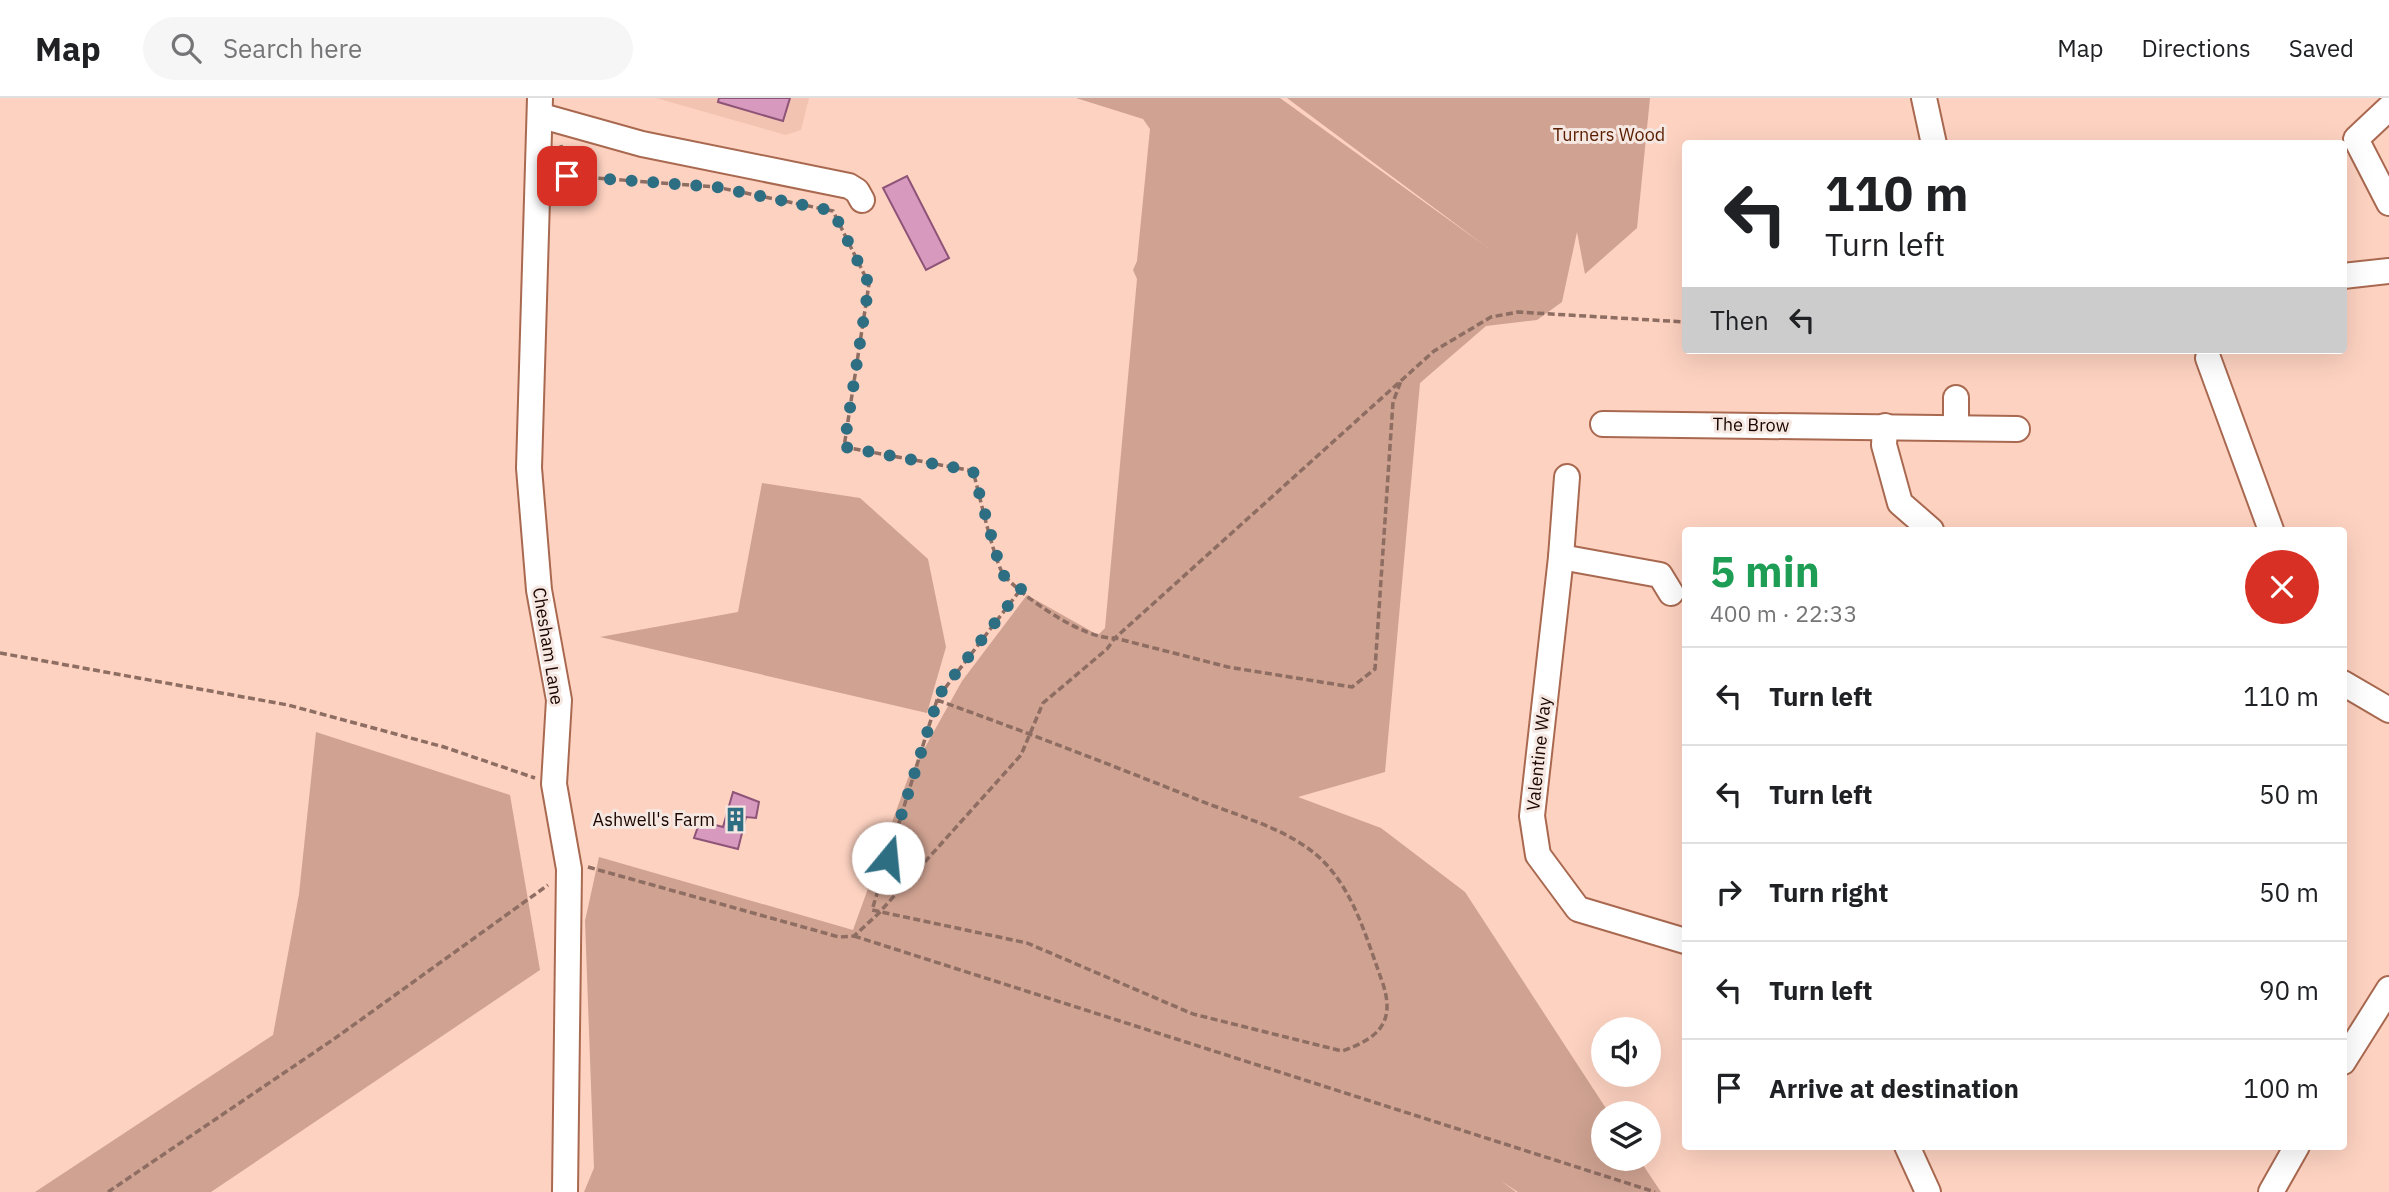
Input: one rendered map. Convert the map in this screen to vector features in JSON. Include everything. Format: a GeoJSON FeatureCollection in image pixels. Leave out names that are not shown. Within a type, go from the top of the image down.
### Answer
{"type":"FeatureCollection","features":[{"type":"Feature","properties":{"kind":"street"},"geometry":{"type":"LineString","coordinates":[[1924,98],[1933,140]]}},
{"type":"Feature","properties":{"kind":"street"},"geometry":{"type":"LineString","coordinates":[[2389,108],[2356,139],[2389,203]]}},
{"type":"Feature","properties":{"kind":"street"},"geometry":{"type":"LineString","coordinates":[[546,111],[642,144],[849,186],[857,191],[862,200]]}},
{"type":"Feature","properties":{"kind":"street","name":"Chesham Lane"},"geometry":{"type":"LineString","coordinates":[[546,111],[530,468],[539,590],[559,700],[554,784],[568,865],[565,1192]]}},
{"type":"Feature","properties":{"kind":"street"},"geometry":{"type":"LineString","coordinates":[[2347,275],[2389,271]]}},
{"type":"Feature","properties":{"kind":"street"},"geometry":{"type":"LineString","coordinates":[[2207,358],[2269,527]]}},
{"type":"Feature","properties":{"kind":"street"},"geometry":{"type":"LineString","coordinates":[[1956,398],[1956,428]]}},
{"type":"Feature","properties":{"kind":"street"},"geometry":{"type":"LineString","coordinates":[[1885,426],[1884,445],[1900,503],[1928,527]]}},
{"type":"Feature","properties":{"kind":"street","name":"The Brow"},"geometry":{"type":"LineString","coordinates":[[1613,431],[1885,426],[2017,429]]}},
{"type":"Feature","properties":{"kind":"street","name":"Valentine Way"},"geometry":{"type":"LineString","coordinates":[[1567,477],[1561,557],[1532,816],[1538,855],[1578,909],[1682,940]]}},
{"type":"Feature","properties":{"kind":"street"},"geometry":{"type":"LineString","coordinates":[[1561,557],[1660,575],[1671,593]]}},
{"type":"Feature","properties":{"kind":"street"},"geometry":{"type":"LineString","coordinates":[[2347,685],[2389,710]]}},
{"type":"Feature","properties":{"kind":"street"},"geometry":{"type":"LineString","coordinates":[[2347,1047],[2389,989]]}},
{"type":"Feature","properties":{"kind":"street"},"geometry":{"type":"LineString","coordinates":[[1909,1150],[1928,1192]]}},
{"type":"Feature","properties":{"kind":"street"},"geometry":{"type":"LineString","coordinates":[[2272,1192],[2295,1150]]}},
{"type":"Feature","properties":{"kind":"path"},"geometry":{"type":"LineString","coordinates":[[546,111],[567,176],[716,187],[833,211],[869,284],[844,447],[973,471],[1002,574],[1076,629],[1101,639],[1115,638],[1228,667],[1352,687],[1374,668],[1393,402],[1401,381]]}},
{"type":"Feature","properties":{"kind":"path"},"geometry":{"type":"LineString","coordinates":[[854,936],[878,914],[1021,755],[1043,703],[1107,649],[1115,638],[1434,351],[1492,317],[1518,312],[1682,322]]}},
{"type":"Feature","properties":{"kind":"path"},"geometry":{"type":"LineString","coordinates":[[937,700],[1032,734],[1283,834],[1323,861],[1345,889],[1361,923],[1388,1000],[1382,1028],[1366,1043],[1342,1051],[1193,1014],[1027,943],[878,914],[872,910],[937,700],[1021,589]]}},
{"type":"Feature","properties":{"kind":"path"},"geometry":{"type":"LineString","coordinates":[[0,653],[288,705],[444,747],[554,784]]}},
{"type":"Feature","properties":{"kind":"path"},"geometry":{"type":"LineString","coordinates":[[108,1192],[334,1039],[568,865],[839,937],[854,936],[1655,1192]]}},
{"type":"Feature","properties":{"kind":"shaded area"},"geometry":{"type":"Polygon","coordinates":[[[656,98],[809,98],[801,130],[786,135],[656,98]]]}},
{"type":"Feature","properties":{"kind":"green space","name":"Turners Wood"},"geometry":{"type":"Polygon","coordinates":[[[1076,98],[1280,98],[1488,248],[1287,98],[1650,98],[1637,228],[1585,274],[1577,232],[1562,302],[1537,320],[1486,326],[1420,383],[1385,772],[1298,797],[1381,828],[1465,892],[1601,1101],[1591,1101],[1591,1171],[1647,1171],[1661,1192],[1518,1192],[1501,1181],[1516,1192],[584,1192],[594,1168],[585,921],[599,857],[853,930],[908,778],[962,681],[1027,595],[1098,635],[1105,628],[1137,279],[1133,270],[1137,261],[1150,129],[1143,119],[1076,98]]]}},
{"type":"Feature","properties":{"kind":"green space"},"geometry":{"type":"Polygon","coordinates":[[[762,483],[860,498],[928,559],[946,647],[927,713],[600,637],[738,612],[762,483]]]}},
{"type":"Feature","properties":{"kind":"green space"},"geometry":{"type":"Polygon","coordinates":[[[316,732],[510,795],[540,970],[211,1192],[35,1192],[273,1035],[299,894],[316,732]]]}},
{"type":"Feature","properties":{"kind":"building"},"geometry":{"type":"Polygon","coordinates":[[[719,98],[790,98],[783,121],[718,102],[719,98]]]}},
{"type":"Feature","properties":{"kind":"building"},"geometry":{"type":"Polygon","coordinates":[[[907,176],[949,258],[926,270],[883,188],[907,176]]]}},
{"type":"Feature","properties":{"kind":"building","name":"Ashwell's Farm"},"geometry":{"type":"Polygon","coordinates":[[[733,792],[759,802],[756,818],[746,817],[738,849],[694,838],[700,821],[723,827],[733,792]]]}},
{"type":"Feature","properties":{"kind":"place","name":"Ashwell's Farm"},"geometry":{"type":"Point","coordinates":[735,820]}},
{"type":"Feature","properties":{"kind":"route"},"geometry":{"type":"LineString","coordinates":[[567,176],[716,187],[833,211],[869,284],[844,447],[973,471],[1002,574],[1021,589],[939,695],[888,858]]}}]}
